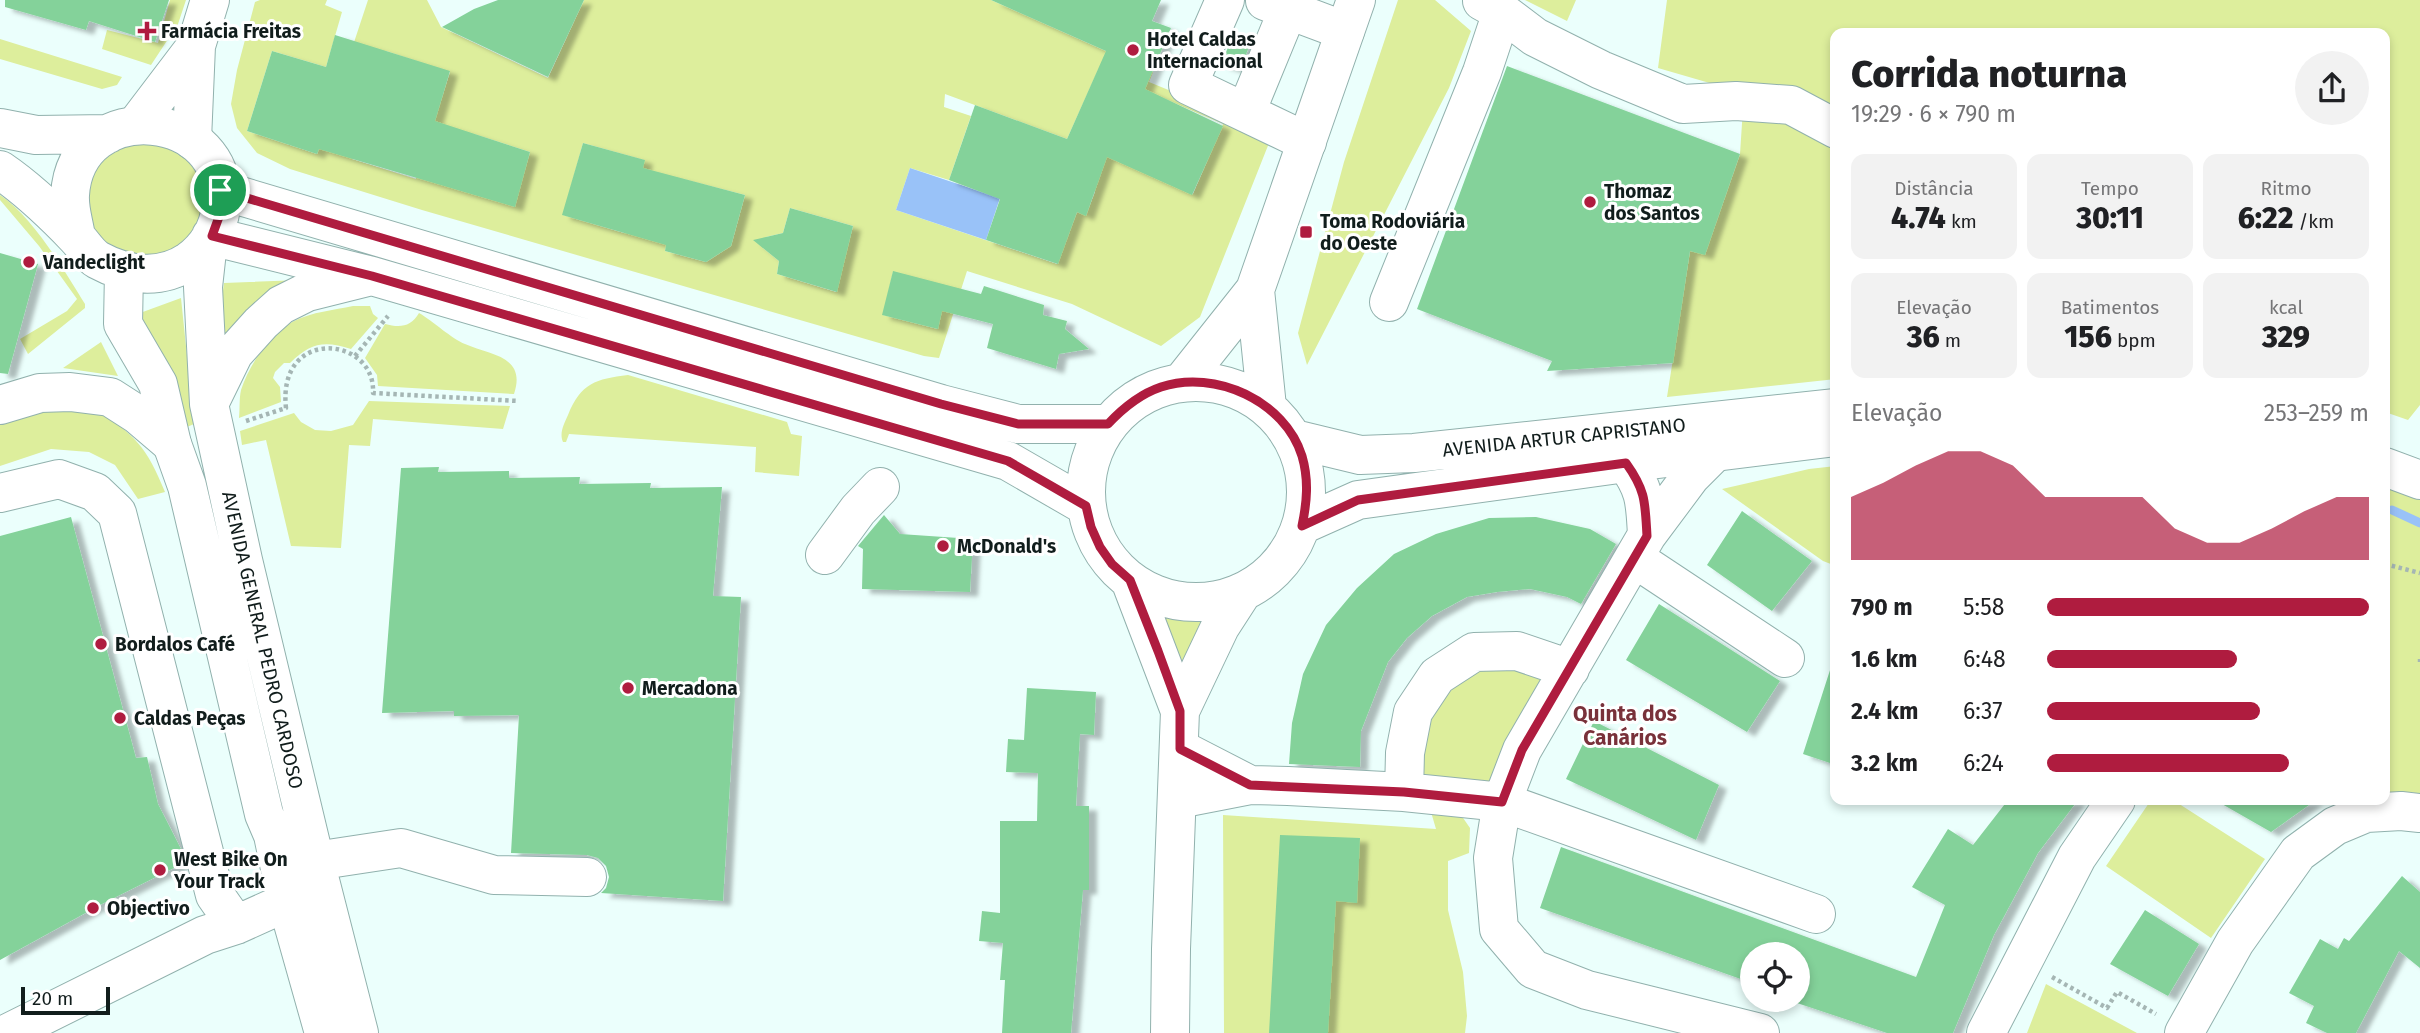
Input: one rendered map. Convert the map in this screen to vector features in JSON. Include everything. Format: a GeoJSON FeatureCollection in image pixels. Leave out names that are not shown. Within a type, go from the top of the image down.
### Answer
{"type":"FeatureCollection","features":[{"type":"Feature","properties":{"kind":"main road"},"geometry":{"type":"LineString","coordinates":[[192,139],[196,46],[210,0]]}},
{"type":"Feature","properties":{"kind":"main road"},"geometry":{"type":"LineString","coordinates":[[1225,0],[1188,85],[1307,142]]}},
{"type":"Feature","properties":{"kind":"main road"},"geometry":{"type":"LineString","coordinates":[[1182,383],[1255,290],[1351,15],[1276,5],[1246,112]]}},
{"type":"Feature","properties":{"kind":"main road"},"geometry":{"type":"LineString","coordinates":[[1389,302],[1482,72],[1491,6],[1535,37],[1601,70],[1683,104],[1736,101],[1791,105],[1830,127]]}},
{"type":"Feature","properties":{"kind":"main road"},"geometry":{"type":"LineString","coordinates":[[76,237],[70,207],[73,178],[86,153],[122,129],[196,46]]}},
{"type":"Feature","properties":{"kind":"main road"},"geometry":{"type":"LineString","coordinates":[[0,128],[36,135],[165,126],[192,139],[211,162],[220,190],[220,214],[210,239],[191,259],[168,271],[139,275],[96,259],[31,194],[0,170]]}},
{"type":"Feature","properties":{"kind":"main road"},"geometry":{"type":"LineString","coordinates":[[220,190],[941,404],[1018,424],[1108,424]]}},
{"type":"Feature","properties":{"kind":"main road"},"geometry":{"type":"LineString","coordinates":[[210,239],[372,276],[1008,461],[1086,506]]}},
{"type":"Feature","properties":{"kind":"main road","name":"AVENIDA GENERAL PEDRO CARDOSO"},"geometry":{"type":"LineString","coordinates":[[210,239],[204,288],[209,404],[243,560],[359,1033]]}},
{"type":"Feature","properties":{"kind":"main road","name":"AVENIDA GENERAL PEDRO CARDOSO"},"geometry":{"type":"LineString","coordinates":[[124,271],[123,324],[158,384],[172,444],[187,486],[264,814],[273,835],[287,901],[324,1033]]}},
{"type":"Feature","properties":{"kind":"main road"},"geometry":{"type":"LineString","coordinates":[[209,404],[234,352],[281,305],[307,292],[372,276]]}},
{"type":"Feature","properties":{"kind":"main road"},"geometry":{"type":"LineString","coordinates":[[1255,290],[1267,407]]}},
{"type":"Feature","properties":{"kind":"main road"},"geometry":{"type":"LineString","coordinates":[[1204,382],[1225,386],[1267,407],[1294,439],[1301,454],[1307,487],[1302,526],[1293,547],[1279,566],[1262,581],[1223,600],[1184,602],[1146,591],[1112,564],[1100,547],[1086,506],[1089,463],[1108,424],[1123,408],[1141,396],[1161,387],[1182,383],[1204,382]]}},
{"type":"Feature","properties":{"kind":"main road"},"geometry":{"type":"LineString","coordinates":[[0,405],[70,391],[110,397],[138,415],[172,444]]}},
{"type":"Feature","properties":{"kind":"main road","name":"AVENIDA ARTUR CAPRISTANO"},"geometry":{"type":"LineString","coordinates":[[1294,439],[1360,455],[1414,453],[1830,409]]}},
{"type":"Feature","properties":{"kind":"main road","name":"AVENIDA ARTUR CAPRISTANO"},"geometry":{"type":"LineString","coordinates":[[1302,526],[1358,500],[1830,438]]}},
{"type":"Feature","properties":{"kind":"main road"},"geometry":{"type":"LineString","coordinates":[[2390,443],[2420,453]]}},
{"type":"Feature","properties":{"kind":"main road"},"geometry":{"type":"LineString","coordinates":[[1715,452],[1691,477],[1641,547],[1522,750],[1502,802],[1493,858],[1499,929],[1533,969],[1587,990],[1760,1033]]}},
{"type":"Feature","properties":{"kind":"main road"},"geometry":{"type":"LineString","coordinates":[[1626,463],[1645,497],[1641,547]]}},
{"type":"Feature","properties":{"kind":"main road"},"geometry":{"type":"LineString","coordinates":[[2390,469],[2420,480]]}},
{"type":"Feature","properties":{"kind":"main road"},"geometry":{"type":"LineString","coordinates":[[0,493],[59,479],[95,492],[117,513],[215,895],[236,925]]}},
{"type":"Feature","properties":{"kind":"main road"},"geometry":{"type":"LineString","coordinates":[[825,555],[858,510],[880,487]]}},
{"type":"Feature","properties":{"kind":"main road"},"geometry":{"type":"LineString","coordinates":[[1641,547],[1785,658]]}},
{"type":"Feature","properties":{"kind":"main road"},"geometry":{"type":"LineString","coordinates":[[1130,580],[1180,711],[1170,1033]]}},
{"type":"Feature","properties":{"kind":"main road"},"geometry":{"type":"LineString","coordinates":[[1180,711],[1220,626],[1242,593]]}},
{"type":"Feature","properties":{"kind":"main road"},"geometry":{"type":"LineString","coordinates":[[1404,792],[1405,753],[1413,712],[1437,676],[1474,652],[1517,651],[1570,669]]}},
{"type":"Feature","properties":{"kind":"main road"},"geometry":{"type":"LineString","coordinates":[[1180,749],[1250,785]]}},
{"type":"Feature","properties":{"kind":"main road"},"geometry":{"type":"LineString","coordinates":[[1178,799],[1250,785],[1404,792],[1502,802],[1816,914]]}},
{"type":"Feature","properties":{"kind":"main road"},"geometry":{"type":"LineString","coordinates":[[1986,1033],[2077,857],[2113,805]]}},
{"type":"Feature","properties":{"kind":"main road"},"geometry":{"type":"LineString","coordinates":[[2175,1026],[2298,853],[2335,826],[2366,813],[2420,813]]}},
{"type":"Feature","properties":{"kind":"main road"},"geometry":{"type":"LineString","coordinates":[[315,861],[401,848],[494,875],[587,877]]}},
{"type":"Feature","properties":{"kind":"main road"},"geometry":{"type":"LineString","coordinates":[[8,1033],[187,943],[236,925],[287,901]]}},
{"type":"Feature","properties":{"kind":"path"},"geometry":{"type":"LineString","coordinates":[[355,356],[395,306]]}},
{"type":"Feature","properties":{"kind":"path"},"geometry":{"type":"LineString","coordinates":[[243,422],[286,408],[284,388],[292,366],[310,352],[330,347],[346,350],[355,356],[368,371],[374,384],[373,393],[518,401]]}},
{"type":"Feature","properties":{"kind":"path"},"geometry":{"type":"LineString","coordinates":[[2390,565],[2420,573]]}},
{"type":"Feature","properties":{"kind":"path"},"geometry":{"type":"LineString","coordinates":[[2050,976],[2107,1008],[2117,992],[2175,1026]]}},
{"type":"Feature","properties":{"kind":"green space"},"geometry":{"type":"Polygon","coordinates":[[[170,0],[186,0],[178,24],[151,65],[102,49],[107,30],[158,43],[170,0]]]}},
{"type":"Feature","properties":{"kind":"green space"},"geometry":{"type":"Polygon","coordinates":[[[327,0],[325,5],[342,12],[326,67],[272,51],[247,131],[317,154],[368,0],[427,0],[441,27],[548,78],[584,0],[991,0],[1153,72],[1149,82],[1273,133],[1200,317],[1161,346],[1072,304],[967,271],[939,358],[924,356],[422,210],[290,169],[257,153],[237,128],[231,104],[255,2],[327,0]],[[386,51],[352,159],[416,179],[450,72],[386,51]],[[1098,70],[1067,139],[1193,194],[1223,124],[1098,70]],[[945,94],[944,107],[971,116],[949,180],[910,168],[896,210],[1057,264],[1077,212],[1086,215],[1095,192],[1067,139],[945,94]],[[474,134],[514,207],[530,152],[474,134]],[[583,143],[563,215],[624,233],[644,160],[583,143]],[[683,179],[665,251],[706,262],[731,246],[745,195],[683,179]],[[790,208],[783,233],[766,237],[763,248],[779,261],[777,274],[836,292],[853,226],[790,208]],[[893,272],[883,315],[938,329],[893,272]]]}},
{"type":"Feature","properties":{"kind":"green space"},"geometry":{"type":"Polygon","coordinates":[[[1398,0],[1435,0],[1471,31],[1449,88],[1307,365],[1298,333],[1344,162],[1398,0]]]}},
{"type":"Feature","properties":{"kind":"green space"},"geometry":{"type":"Polygon","coordinates":[[[1525,0],[1576,0],[1567,21],[1525,0]]]}},
{"type":"Feature","properties":{"kind":"green space"},"geometry":{"type":"Polygon","coordinates":[[[1667,0],[2420,0],[2420,405],[2408,420],[2390,414],[2390,28],[1830,28],[1830,380],[1667,397],[1690,251],[1705,254],[1740,154],[1744,93],[1658,68],[1667,0]]]}},
{"type":"Feature","properties":{"kind":"green space"},"geometry":{"type":"Polygon","coordinates":[[[0,39],[122,77],[117,85],[102,89],[0,59],[0,39]]]}},
{"type":"Feature","properties":{"kind":"green space"},"geometry":{"type":"Polygon","coordinates":[[[145,142],[167,147],[186,159],[198,178],[203,200],[198,222],[186,241],[167,253],[145,258],[123,253],[104,241],[92,222],[87,200],[92,178],[104,159],[123,147],[145,142]]]}},
{"type":"Feature","properties":{"kind":"green space"},"geometry":{"type":"Polygon","coordinates":[[[0,195],[36,230],[85,304],[85,308],[28,354],[20,339],[67,311],[77,299],[39,246],[0,200],[0,195]]]}},
{"type":"Feature","properties":{"kind":"green space"},"geometry":{"type":"Polygon","coordinates":[[[301,280],[215,353],[224,283],[301,280]]]}},
{"type":"Feature","properties":{"kind":"green space"},"geometry":{"type":"Polygon","coordinates":[[[181,298],[194,424],[187,427],[140,313],[181,298]]]}},
{"type":"Feature","properties":{"kind":"green space"},"geometry":{"type":"Polygon","coordinates":[[[353,306],[370,306],[378,318],[351,349],[318,345],[304,351],[290,363],[284,363],[273,378],[280,387],[281,402],[239,418],[240,393],[245,380],[255,360],[277,333],[301,318],[353,306]]]}},
{"type":"Feature","properties":{"kind":"green space"},"geometry":{"type":"Polygon","coordinates":[[[419,313],[460,342],[494,354],[511,364],[517,381],[514,394],[378,386],[377,375],[365,358],[385,324],[405,325],[419,313]]]}},
{"type":"Feature","properties":{"kind":"green space"},"geometry":{"type":"Polygon","coordinates":[[[101,342],[118,376],[63,368],[101,342]]]}},
{"type":"Feature","properties":{"kind":"green space"},"geometry":{"type":"Polygon","coordinates":[[[628,375],[787,422],[791,434],[802,436],[799,476],[755,472],[756,447],[569,434],[566,442],[563,442],[564,425],[573,404],[584,389],[607,378],[628,375]]]}},
{"type":"Feature","properties":{"kind":"green space"},"geometry":{"type":"Polygon","coordinates":[[[369,401],[510,406],[503,429],[373,419],[370,446],[349,445],[341,548],[291,546],[266,440],[242,445],[240,431],[294,413],[301,422],[315,430],[331,431],[353,425],[369,401]]]}},
{"type":"Feature","properties":{"kind":"green space"},"geometry":{"type":"Polygon","coordinates":[[[94,410],[120,426],[138,443],[152,464],[165,492],[138,499],[115,465],[89,452],[51,449],[0,466],[0,425],[30,412],[94,410]]]}},
{"type":"Feature","properties":{"kind":"green space"},"geometry":{"type":"Polygon","coordinates":[[[1830,467],[1830,564],[1722,489],[1830,467]]]}},
{"type":"Feature","properties":{"kind":"green space"},"geometry":{"type":"Polygon","coordinates":[[[2390,487],[2420,497],[2420,794],[2390,794],[2390,487]]]}},
{"type":"Feature","properties":{"kind":"green space"},"geometry":{"type":"Polygon","coordinates":[[[1159,612],[1185,621],[1207,619],[1183,680],[1159,612]]]}},
{"type":"Feature","properties":{"kind":"green space"},"geometry":{"type":"Polygon","coordinates":[[[1509,667],[1551,682],[1498,786],[1421,778],[1422,747],[1437,703],[1472,671],[1509,667]]]}},
{"type":"Feature","properties":{"kind":"green space"},"geometry":{"type":"Polygon","coordinates":[[[2148,805],[2181,805],[2265,859],[2211,938],[2106,866],[2148,805]]]}},
{"type":"Feature","properties":{"kind":"green space"},"geometry":{"type":"Polygon","coordinates":[[[1431,812],[1461,815],[1470,828],[1469,853],[1448,861],[1448,910],[1463,972],[1467,1016],[1465,1033],[1224,1033],[1223,815],[1436,829],[1431,812]]]}},
{"type":"Feature","properties":{"kind":"green space"},"geometry":{"type":"Polygon","coordinates":[[[2046,984],[2137,1033],[2027,1033],[2046,984]]]}},
{"type":"Feature","properties":{"kind":"water"},"geometry":{"type":"Polygon","coordinates":[[[910,168],[1000,198],[986,240],[896,210],[910,168]]]}},
{"type":"Feature","properties":{"kind":"building"},"geometry":{"type":"Polygon","coordinates":[[[5,0],[169,0],[155,42],[89,21],[86,30],[5,7],[5,0]]]}},
{"type":"Feature","properties":{"kind":"building"},"geometry":{"type":"Polygon","coordinates":[[[498,0],[584,0],[548,77],[442,27],[474,9],[498,0]]]}},
{"type":"Feature","properties":{"kind":"building"},"geometry":{"type":"Polygon","coordinates":[[[991,0],[1161,0],[1152,21],[1171,28],[1145,89],[1223,126],[1192,195],[1107,157],[1086,216],[1077,212],[1058,264],[986,240],[1000,199],[949,180],[975,105],[1067,139],[1106,51],[991,0]]]}},
{"type":"Feature","properties":{"kind":"building"},"geometry":{"type":"Polygon","coordinates":[[[335,35],[450,71],[435,121],[530,152],[515,207],[319,149],[317,154],[247,131],[272,51],[326,67],[335,35]]]}},
{"type":"Feature","properties":{"kind":"building"},"geometry":{"type":"Polygon","coordinates":[[[1232,38],[1250,44],[1240,70],[1221,64],[1232,38]]]}},
{"type":"Feature","properties":{"kind":"building","name":"Thomaz dos Santos"},"geometry":{"type":"Polygon","coordinates":[[[1507,66],[1740,154],[1705,255],[1690,251],[1673,363],[1547,371],[1552,361],[1417,309],[1507,66]]]}},
{"type":"Feature","properties":{"kind":"building"},"geometry":{"type":"Polygon","coordinates":[[[583,143],[645,160],[643,168],[745,195],[731,246],[706,262],[665,251],[666,245],[562,215],[583,143]]]}},
{"type":"Feature","properties":{"kind":"building"},"geometry":{"type":"Polygon","coordinates":[[[790,208],[853,226],[837,292],[777,274],[779,261],[753,240],[783,233],[790,208]]]}},
{"type":"Feature","properties":{"kind":"building"},"geometry":{"type":"Polygon","coordinates":[[[0,253],[38,264],[8,374],[0,373],[0,253]]]}},
{"type":"Feature","properties":{"kind":"building"},"geometry":{"type":"Polygon","coordinates":[[[893,271],[981,294],[984,286],[1044,305],[1043,315],[1067,321],[1065,329],[1089,349],[1059,354],[1056,369],[987,348],[993,324],[942,311],[938,329],[882,315],[893,271]]]}},
{"type":"Feature","properties":{"kind":"building"},"geometry":{"type":"Polygon","coordinates":[[[439,467],[438,472],[509,471],[509,478],[580,477],[579,484],[651,483],[650,488],[722,487],[713,596],[741,597],[723,901],[601,893],[606,888],[609,877],[606,866],[598,858],[587,855],[511,853],[519,715],[454,716],[454,711],[382,713],[401,468],[439,467]]]}},
{"type":"Feature","properties":{"kind":"building"},"geometry":{"type":"Polygon","coordinates":[[[1742,511],[1812,561],[1772,611],[1707,565],[1742,511]]]}},
{"type":"Feature","properties":{"kind":"building"},"geometry":{"type":"Polygon","coordinates":[[[884,515],[900,534],[973,539],[970,592],[862,589],[863,549],[858,546],[884,515]]]}},
{"type":"Feature","properties":{"kind":"building"},"geometry":{"type":"Polygon","coordinates":[[[71,517],[136,758],[147,757],[158,804],[181,849],[184,863],[0,960],[0,536],[71,517]]]}},
{"type":"Feature","properties":{"kind":"building"},"geometry":{"type":"Polygon","coordinates":[[[1536,517],[1590,529],[1616,544],[1581,604],[1567,597],[1530,589],[1467,597],[1432,616],[1407,638],[1388,662],[1361,731],[1360,767],[1289,764],[1292,723],[1303,674],[1326,625],[1357,588],[1394,554],[1436,534],[1489,518],[1536,517]]]}},
{"type":"Feature","properties":{"kind":"building"},"geometry":{"type":"Polygon","coordinates":[[[1659,604],[1780,681],[1747,732],[1626,660],[1659,604]]]}},
{"type":"Feature","properties":{"kind":"building"},"geometry":{"type":"Polygon","coordinates":[[[1830,670],[1830,763],[1803,754],[1830,670]]]}},
{"type":"Feature","properties":{"kind":"building"},"geometry":{"type":"Polygon","coordinates":[[[1027,688],[1096,692],[1094,735],[1080,734],[1076,806],[1089,806],[1089,890],[1083,890],[1071,1033],[1002,1033],[1005,980],[1000,980],[1003,943],[979,941],[982,911],[1000,913],[1000,821],[1037,821],[1038,773],[1006,772],[1008,739],[1024,740],[1027,688]]]}},
{"type":"Feature","properties":{"kind":"building"},"geometry":{"type":"Polygon","coordinates":[[[1594,721],[1719,785],[1696,840],[1566,779],[1594,721]]]}},
{"type":"Feature","properties":{"kind":"building"},"geometry":{"type":"Polygon","coordinates":[[[2004,805],[2074,805],[2038,853],[1994,935],[1953,1033],[1887,1033],[1810,1007],[1810,942],[1740,942],[1740,979],[1540,908],[1561,847],[1916,977],[1945,905],[1912,887],[1948,829],[1973,845],[2004,805]]]}},
{"type":"Feature","properties":{"kind":"building"},"geometry":{"type":"Polygon","coordinates":[[[2224,805],[2309,805],[2271,832],[2224,805]]]}},
{"type":"Feature","properties":{"kind":"building"},"geometry":{"type":"Polygon","coordinates":[[[1280,835],[1360,838],[1357,903],[1336,901],[1328,1033],[1269,1033],[1280,835]]]}},
{"type":"Feature","properties":{"kind":"building"},"geometry":{"type":"Polygon","coordinates":[[[2402,876],[2420,892],[2420,968],[2399,951],[2356,1033],[2327,1033],[2306,1023],[2314,1006],[2289,993],[2320,939],[2338,949],[2344,938],[2349,941],[2402,876]]]}},
{"type":"Feature","properties":{"kind":"building"},"geometry":{"type":"Polygon","coordinates":[[[2145,910],[2199,944],[2168,996],[2110,964],[2145,910]]]}},
{"type":"Feature","properties":{"kind":"waterway"},"geometry":{"type":"LineString","coordinates":[[2392,510],[2420,523]]}},
{"type":"Feature","properties":{"kind":"place","name":"Farmácia Freitas"},"geometry":{"type":"Point","coordinates":[147,31]}},
{"type":"Feature","properties":{"kind":"place","name":"Hotel Caldas Internacional"},"geometry":{"type":"Point","coordinates":[1133,50]}},
{"type":"Feature","properties":{"kind":"place","name":"Thomaz dos Santos"},"geometry":{"type":"Point","coordinates":[1590,202]}},
{"type":"Feature","properties":{"kind":"place","name":"Toma Rodoviária do Oeste"},"geometry":{"type":"Point","coordinates":[1306,232]}},
{"type":"Feature","properties":{"kind":"place","name":"Vandeclight"},"geometry":{"type":"Point","coordinates":[29,262]}},
{"type":"Feature","properties":{"kind":"place","name":"McDonald's"},"geometry":{"type":"Point","coordinates":[943,546]}},
{"type":"Feature","properties":{"kind":"place","name":"Bordalos Café"},"geometry":{"type":"Point","coordinates":[101,644]}},
{"type":"Feature","properties":{"kind":"place","name":"Mercadona"},"geometry":{"type":"Point","coordinates":[628,688]}},
{"type":"Feature","properties":{"kind":"place","name":"Caldas Peças"},"geometry":{"type":"Point","coordinates":[120,718]}},
{"type":"Feature","properties":{"kind":"place","name":"West Bike On Your Track"},"geometry":{"type":"Point","coordinates":[160,870]}},
{"type":"Feature","properties":{"kind":"place","name":"Objectivo"},"geometry":{"type":"Point","coordinates":[93,908]}},
{"type":"Feature","properties":{"kind":"district","name":"Quinta dos Canários"},"geometry":{"type":"Point","coordinates":[1625,726]}},
{"type":"Feature","properties":{"kind":"route"},"geometry":{"type":"LineString","coordinates":[[220,190],[941,404],[1018,424],[1108,424],[1123,408],[1161,387],[1204,382],[1225,386],[1267,407],[1294,439],[1301,454],[1307,487],[1302,526],[1358,500],[1626,463],[1645,497],[1647,536],[1522,750],[1502,802],[1404,792],[1250,785],[1180,749],[1180,711],[1130,580],[1112,564],[1100,547],[1086,506],[1059,489],[1008,461],[372,276],[212,236],[220,214],[220,190]]}}]}
